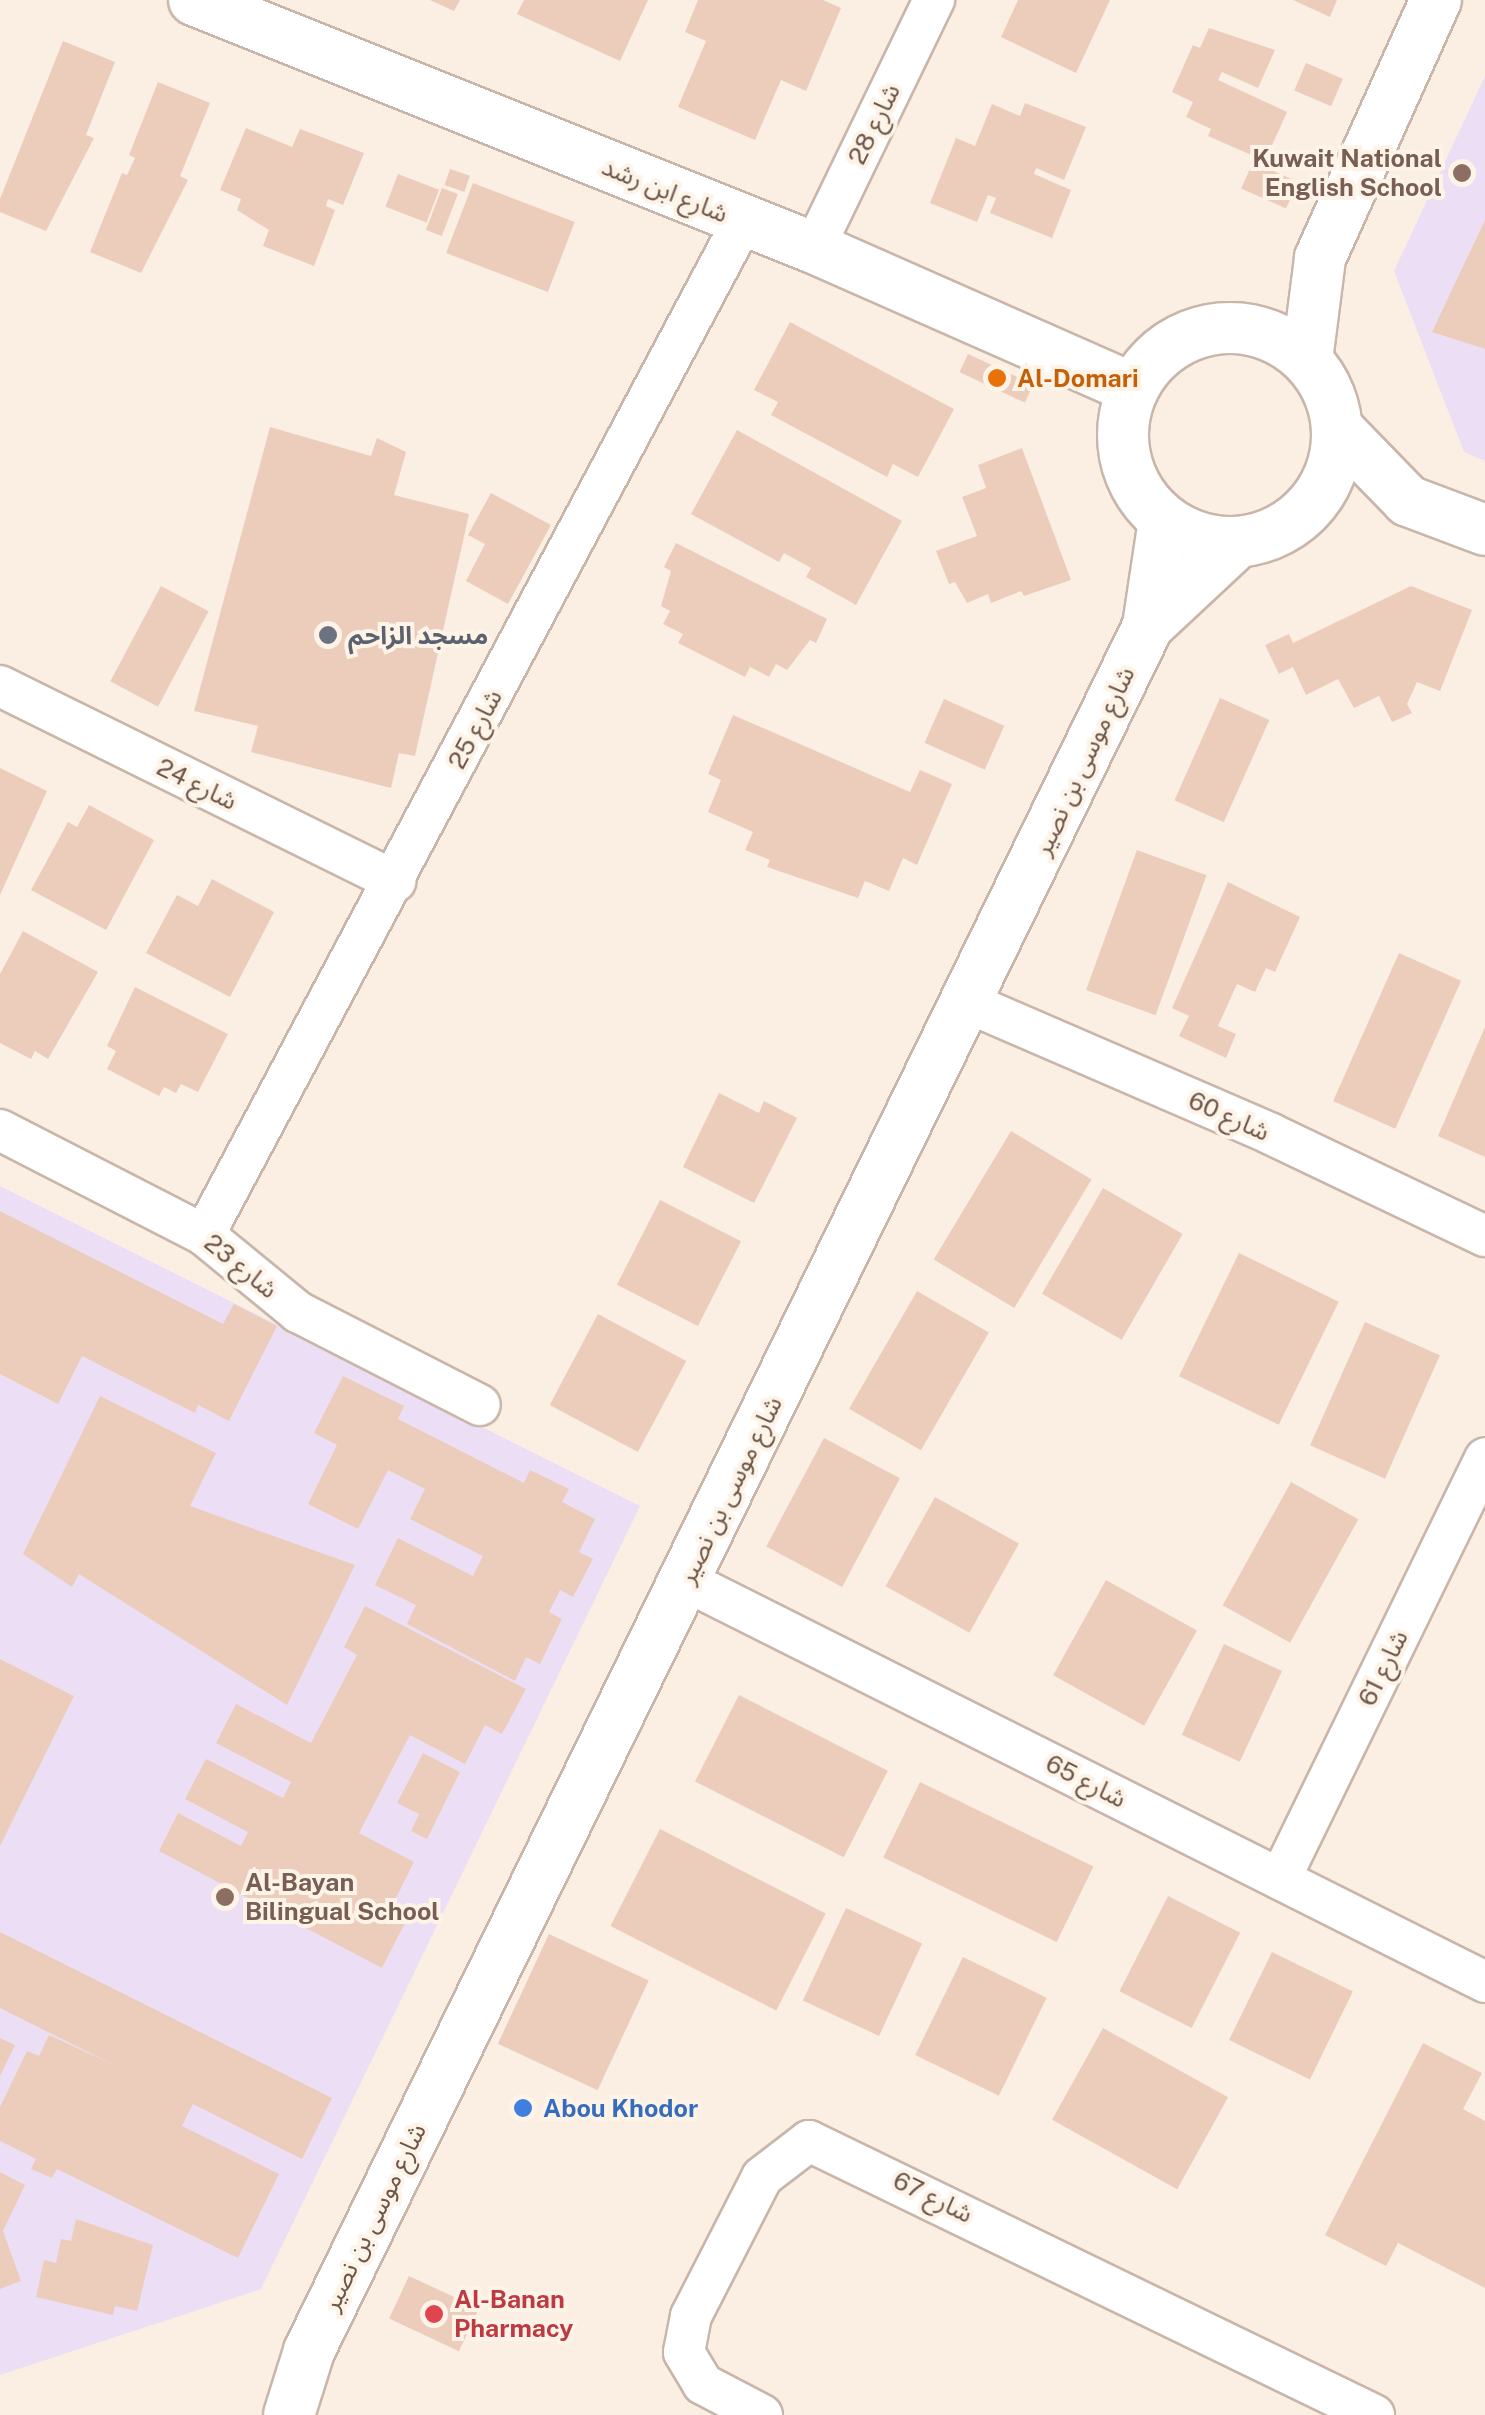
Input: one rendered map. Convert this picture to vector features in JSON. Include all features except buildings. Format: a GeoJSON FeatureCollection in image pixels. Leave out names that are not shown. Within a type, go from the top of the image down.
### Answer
{"type":"FeatureCollection","features":[{"type":"Feature","properties":{"kind":"street","name":"شارع ابن رشد"},"geometry":{"type":"LineString","coordinates":[[194,0],[814,248],[1132,388]]}},
{"type":"Feature","properties":{"kind":"street","name":"شارع 28"},"geometry":{"type":"LineString","coordinates":[[814,248],[934,0]]}},
{"type":"Feature","properties":{"kind":"street"},"geometry":{"type":"LineString","coordinates":[[1307,360],[1320,258],[1436,0]]}},
{"type":"Feature","properties":{"kind":"street","name":"شارع 25"},"geometry":{"type":"LineString","coordinates":[[204,1235],[743,221]]}},
{"type":"Feature","properties":{"kind":"street"},"geometry":{"type":"LineString","coordinates":[[1243,328],[1320,258]]}},
{"type":"Feature","properties":{"kind":"street"},"geometry":{"type":"LineString","coordinates":[[1243,328],[1267,333],[1307,360],[1323,380],[1338,429],[1335,460],[1305,512],[1274,534],[1236,543],[1198,538],[1164,520],[1140,492],[1126,459],[1123,423],[1132,388],[1152,361],[1178,340],[1210,329],[1243,328]]}},
{"type":"Feature","properties":{"kind":"street"},"geometry":{"type":"LineString","coordinates":[[1338,429],[1408,501],[1485,530]]}},
{"type":"Feature","properties":{"kind":"street"},"geometry":{"type":"LineString","coordinates":[[1305,512],[1408,501]]}},
{"type":"Feature","properties":{"kind":"street","name":"شارع موسى بن نصير"},"geometry":{"type":"LineString","coordinates":[[289,2415],[309,2351],[969,1003],[1148,626],[1164,520]]}},
{"type":"Feature","properties":{"kind":"street","name":"شارع موسى بن نصير"},"geometry":{"type":"LineString","coordinates":[[1148,626],[1236,543]]}},
{"type":"Feature","properties":{"kind":"street","name":"شارع 24"},"geometry":{"type":"LineString","coordinates":[[0,686],[395,882]]}},
{"type":"Feature","properties":{"kind":"street","name":"شارع 60"},"geometry":{"type":"LineString","coordinates":[[969,1003],[1271,1134],[1485,1236]]}},
{"type":"Feature","properties":{"kind":"street","name":"شارع 23"},"geometry":{"type":"LineString","coordinates":[[0,1130],[204,1235],[298,1312],[480,1404]]}},
{"type":"Feature","properties":{"kind":"street","name":"شارع 61"},"geometry":{"type":"LineString","coordinates":[[1280,1879],[1485,1458]]}},
{"type":"Feature","properties":{"kind":"street","name":"شارع 65"},"geometry":{"type":"LineString","coordinates":[[686,1581],[1485,1982]]}},
{"type":"Feature","properties":{"kind":"street","name":"شارع 67"},"geometry":{"type":"LineString","coordinates":[[762,2415],[704,2384],[684,2352],[691,2316],[762,2177],[782,2156],[809,2142],[1374,2415]]}},
{"type":"Feature","properties":{"kind":"street","name":"شارع موسى بن نصير"},"geometry":{"type":"LineString","coordinates":[[258,2415],[309,2351]]}},
{"type":"Feature","properties":{"kind":"shaded area","name":"Kuwait National English School"},"geometry":{"type":"Polygon","coordinates":[[[1485,76],[1485,461],[1464,452],[1394,271],[1485,76]]]}},
{"type":"Feature","properties":{"kind":"shaded area","name":"Al-Bayan Bilingual School"},"geometry":{"type":"Polygon","coordinates":[[[0,1186],[640,1506],[261,2289],[0,2375],[0,1186]]]}},
{"type":"Feature","properties":{"kind":"place","name":"Kuwait National English School"},"geometry":{"type":"Point","coordinates":[1462,173]}},
{"type":"Feature","properties":{"kind":"place","name":"Al-Domari"},"geometry":{"type":"Point","coordinates":[997,378]}},
{"type":"Feature","properties":{"kind":"place","name":"مسجد الزاحم"},"geometry":{"type":"Point","coordinates":[328,635]}},
{"type":"Feature","properties":{"kind":"place","name":"Al-Bayan Bilingual School"},"geometry":{"type":"Point","coordinates":[225,1897]}},
{"type":"Feature","properties":{"kind":"place","name":"Abou Khodor"},"geometry":{"type":"Point","coordinates":[523,2108]}},
{"type":"Feature","properties":{"kind":"place","name":"Al-Banan Pharmacy"},"geometry":{"type":"Point","coordinates":[434,2314]}}]}
